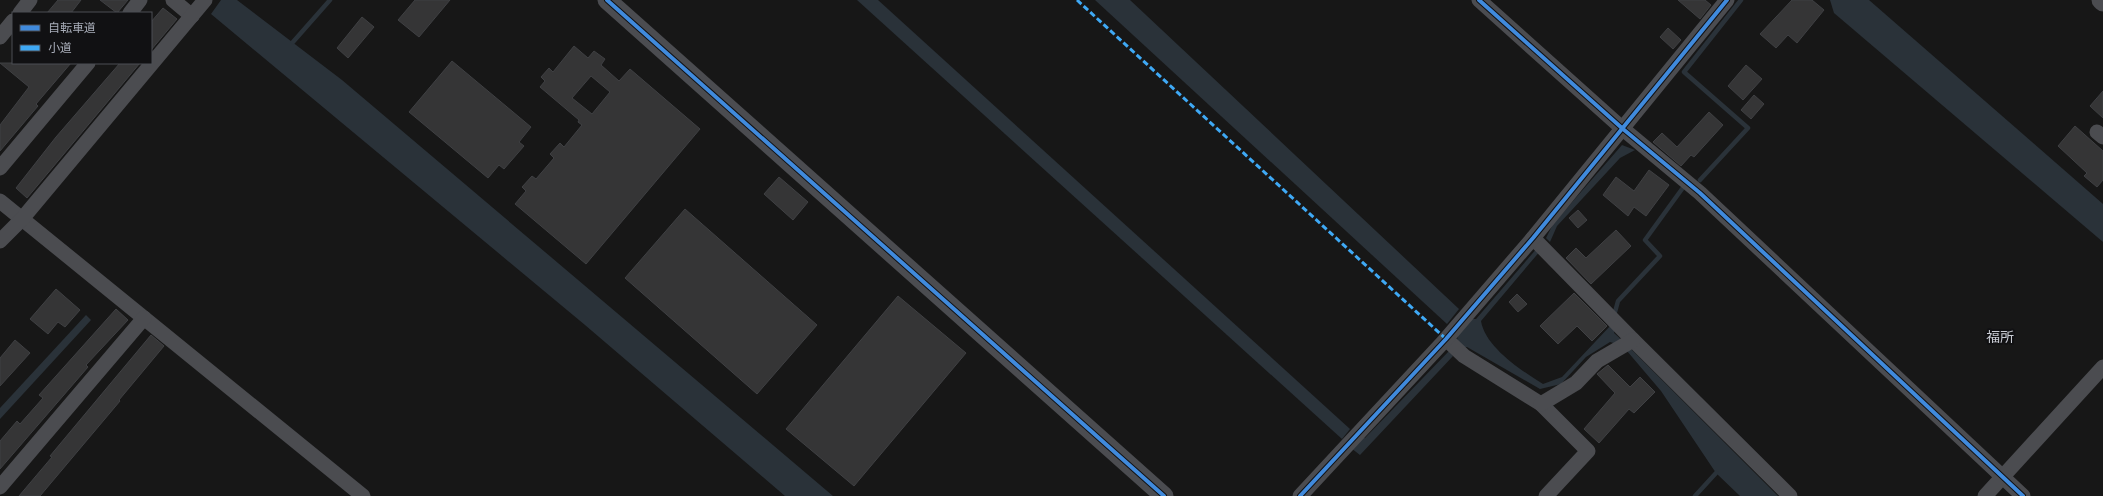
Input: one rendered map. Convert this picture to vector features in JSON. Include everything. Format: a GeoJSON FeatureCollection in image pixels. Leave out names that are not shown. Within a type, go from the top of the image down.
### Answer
{"type":"FeatureCollection","features":[{"type":"Feature","properties":{"kind":"street"},"geometry":{"type":"LineString","coordinates":[[21,12],[30,0]]}},
{"type":"Feature","properties":{"kind":"street"},"geometry":{"type":"LineString","coordinates":[[131,12],[140,0]]}},
{"type":"Feature","properties":{"kind":"street"},"geometry":{"type":"LineString","coordinates":[[173,0],[192,16]]}},
{"type":"Feature","properties":{"kind":"street"},"geometry":{"type":"LineString","coordinates":[[152,64],[205,0]]}},
{"type":"Feature","properties":{"kind":"street"},"geometry":{"type":"LineString","coordinates":[[607,0],[1164,496]]}},
{"type":"Feature","properties":{"kind":"street"},"geometry":{"type":"LineString","coordinates":[[1479,0],[1623,129],[1700,193],[2023,496]]}},
{"type":"Feature","properties":{"kind":"street"},"geometry":{"type":"LineString","coordinates":[[1300,496],[1446,339],[1533,238],[1727,0]]}},
{"type":"Feature","properties":{"kind":"street"},"geometry":{"type":"LineString","coordinates":[[0,37],[12,22]]}},
{"type":"Feature","properties":{"kind":"street"},"geometry":{"type":"LineString","coordinates":[[0,168],[87,64]]}},
{"type":"Feature","properties":{"kind":"street"},"geometry":{"type":"LineString","coordinates":[[0,241],[22,219],[152,64]]}},
{"type":"Feature","properties":{"kind":"street"},"geometry":{"type":"LineString","coordinates":[[0,201],[363,496]]}},
{"type":"Feature","properties":{"kind":"street"},"geometry":{"type":"LineString","coordinates":[[1533,238],[1790,496]]}},
{"type":"Feature","properties":{"kind":"street"},"geometry":{"type":"LineString","coordinates":[[0,487],[144,318]]}},
{"type":"Feature","properties":{"kind":"street"},"geometry":{"type":"LineString","coordinates":[[1446,339],[1464,356],[1541,404],[1588,451],[1546,496]]}},
{"type":"Feature","properties":{"kind":"street"},"geometry":{"type":"LineString","coordinates":[[1541,404],[1558,396],[1576,383],[1597,361],[1633,340]]}},
{"type":"Feature","properties":{"kind":"street"},"geometry":{"type":"LineString","coordinates":[[1985,496],[2103,367]]}},
{"type":"Feature","properties":{"kind":"shaded area"},"geometry":{"type":"Polygon","coordinates":[[[221,0],[237,0],[342,80],[833,496],[785,496],[585,325],[211,14],[221,0]]]}},
{"type":"Feature","properties":{"kind":"shaded area"},"geometry":{"type":"Polygon","coordinates":[[[857,0],[878,0],[1350,429],[1342,439],[857,0]]]}},
{"type":"Feature","properties":{"kind":"shaded area"},"geometry":{"type":"Polygon","coordinates":[[[1095,0],[1130,0],[1459,309],[1447,324],[1095,0]]]}},
{"type":"Feature","properties":{"kind":"shaded area"},"geometry":{"type":"Polygon","coordinates":[[[1830,0],[1869,0],[2103,204],[2103,242],[1834,13],[1830,0]]]}},
{"type":"Feature","properties":{"kind":"shaded area"},"geometry":{"type":"Polygon","coordinates":[[[1622,145],[1635,150],[1620,158],[1557,226],[1550,242],[1546,238],[1553,224],[1622,145]]]}},
{"type":"Feature","properties":{"kind":"shaded area"},"geometry":{"type":"Polygon","coordinates":[[[1538,247],[1541,250],[1481,321],[1489,340],[1497,349],[1515,365],[1543,384],[1562,377],[1611,325],[1615,329],[1614,333],[1624,342],[1620,345],[1610,342],[1586,357],[1561,384],[1540,389],[1467,347],[1462,347],[1457,341],[1458,333],[1470,319],[1476,319],[1538,247]]]}},
{"type":"Feature","properties":{"kind":"shaded area"},"geometry":{"type":"Polygon","coordinates":[[[86,315],[91,320],[0,419],[0,408],[86,315]]]}},
{"type":"Feature","properties":{"kind":"shaded area"},"geometry":{"type":"Polygon","coordinates":[[[1631,349],[1778,496],[1740,496],[1716,473],[1661,391],[1627,351],[1631,349]]]}},
{"type":"Feature","properties":{"kind":"shaded area"},"geometry":{"type":"Polygon","coordinates":[[[1449,351],[1453,356],[1360,455],[1351,448],[1360,437],[1365,438],[1449,351]]]}},
{"type":"Feature","properties":{"kind":"building"},"geometry":{"type":"Polygon","coordinates":[[[58,0],[81,0],[72,12],[48,12],[58,0]]]}},
{"type":"Feature","properties":{"kind":"building"},"geometry":{"type":"Polygon","coordinates":[[[100,0],[128,0],[118,12],[116,12],[100,0]]]}},
{"type":"Feature","properties":{"kind":"building"},"geometry":{"type":"Polygon","coordinates":[[[415,0],[450,0],[419,37],[398,20],[415,0]]]}},
{"type":"Feature","properties":{"kind":"building"},"geometry":{"type":"Polygon","coordinates":[[[1678,0],[1705,0],[1711,5],[1700,19],[1678,0]]]}},
{"type":"Feature","properties":{"kind":"building"},"geometry":{"type":"Polygon","coordinates":[[[1792,0],[1812,0],[1824,10],[1797,43],[1788,35],[1776,48],[1760,34],[1792,0]]]}},
{"type":"Feature","properties":{"kind":"building"},"geometry":{"type":"Polygon","coordinates":[[[163,8],[177,19],[152,49],[152,21],[163,8]]]}},
{"type":"Feature","properties":{"kind":"building"},"geometry":{"type":"Polygon","coordinates":[[[362,17],[374,27],[348,58],[337,48],[362,17]]]}},
{"type":"Feature","properties":{"kind":"building"},"geometry":{"type":"Polygon","coordinates":[[[1668,28],[1681,40],[1673,49],[1660,37],[1668,28]]]}},
{"type":"Feature","properties":{"kind":"building"},"geometry":{"type":"Polygon","coordinates":[[[574,46],[588,58],[594,51],[605,59],[601,65],[619,81],[630,69],[700,129],[586,264],[515,204],[526,191],[522,187],[532,176],[536,179],[554,158],[550,154],[560,143],[564,147],[582,125],[578,122],[579,120],[540,87],[545,81],[541,77],[549,68],[553,72],[574,46]],[[591,76],[572,98],[592,114],[610,92],[591,76]]]}},
{"type":"Feature","properties":{"kind":"building"},"geometry":{"type":"Polygon","coordinates":[[[452,61],[531,127],[519,142],[524,146],[504,169],[499,165],[488,178],[409,112],[452,61]]]}},
{"type":"Feature","properties":{"kind":"building"},"geometry":{"type":"Polygon","coordinates":[[[0,63],[70,64],[36,104],[38,106],[0,151],[0,125],[29,87],[0,63]]]}},
{"type":"Feature","properties":{"kind":"building"},"geometry":{"type":"Polygon","coordinates":[[[119,64],[139,64],[27,198],[16,188],[56,137],[119,64]]]}},
{"type":"Feature","properties":{"kind":"building"},"geometry":{"type":"Polygon","coordinates":[[[1746,65],[1762,79],[1743,100],[1728,86],[1746,65]]]}},
{"type":"Feature","properties":{"kind":"building"},"geometry":{"type":"Polygon","coordinates":[[[2103,91],[2103,118],[2090,106],[2103,91]]]}},
{"type":"Feature","properties":{"kind":"building"},"geometry":{"type":"Polygon","coordinates":[[[1754,95],[1764,104],[1751,119],[1741,110],[1754,95]]]}},
{"type":"Feature","properties":{"kind":"building"},"geometry":{"type":"Polygon","coordinates":[[[1709,112],[1723,125],[1694,157],[1691,155],[1681,166],[1653,142],[1662,133],[1677,147],[1709,112]]]}},
{"type":"Feature","properties":{"kind":"building"},"geometry":{"type":"Polygon","coordinates":[[[2075,126],[2103,151],[2103,180],[2097,187],[2084,176],[2087,173],[2058,146],[2075,126]]]}},
{"type":"Feature","properties":{"kind":"building"},"geometry":{"type":"Polygon","coordinates":[[[1649,170],[1669,185],[1646,216],[1634,207],[1628,216],[1603,195],[1616,177],[1634,191],[1649,170]]]}},
{"type":"Feature","properties":{"kind":"building"},"geometry":{"type":"Polygon","coordinates":[[[779,177],[808,202],[793,220],[764,194],[779,177]]]}},
{"type":"Feature","properties":{"kind":"building"},"geometry":{"type":"Polygon","coordinates":[[[685,209],[817,325],[757,394],[625,278],[685,209]]]}},
{"type":"Feature","properties":{"kind":"building"},"geometry":{"type":"Polygon","coordinates":[[[1578,210],[1587,220],[1578,228],[1569,218],[1578,210]]]}},
{"type":"Feature","properties":{"kind":"building"},"geometry":{"type":"Polygon","coordinates":[[[1616,230],[1631,246],[1591,284],[1566,258],[1576,248],[1586,258],[1616,230]]]}},
{"type":"Feature","properties":{"kind":"building"},"geometry":{"type":"Polygon","coordinates":[[[56,289],[80,310],[65,327],[58,322],[48,334],[30,319],[56,289]]]}},
{"type":"Feature","properties":{"kind":"building"},"geometry":{"type":"Polygon","coordinates":[[[1574,293],[1607,326],[1592,341],[1577,326],[1558,344],[1540,326],[1574,293]]]}},
{"type":"Feature","properties":{"kind":"building"},"geometry":{"type":"Polygon","coordinates":[[[1517,294],[1527,304],[1518,312],[1509,302],[1517,294]]]}},
{"type":"Feature","properties":{"kind":"building"},"geometry":{"type":"Polygon","coordinates":[[[898,296],[966,353],[854,486],[786,429],[898,296]]]}},
{"type":"Feature","properties":{"kind":"building"},"geometry":{"type":"Polygon","coordinates":[[[116,309],[128,320],[86,365],[88,367],[0,469],[0,441],[17,421],[20,424],[43,398],[39,395],[116,309]]]}},
{"type":"Feature","properties":{"kind":"building"},"geometry":{"type":"Polygon","coordinates":[[[151,335],[164,346],[119,400],[120,401],[40,496],[19,496],[52,457],[50,456],[151,335]]]}},
{"type":"Feature","properties":{"kind":"building"},"geometry":{"type":"Polygon","coordinates":[[[15,340],[30,353],[0,386],[0,358],[15,340]]]}},
{"type":"Feature","properties":{"kind":"building"},"geometry":{"type":"Polygon","coordinates":[[[1608,365],[1630,387],[1640,377],[1655,392],[1634,413],[1629,409],[1599,443],[1584,429],[1615,393],[1597,374],[1608,365]]]}},
{"type":"Feature","properties":{"kind":"waterway"},"geometry":{"type":"LineString","coordinates":[[293,42],[330,0]]}},
{"type":"Feature","properties":{"kind":"waterway"},"geometry":{"type":"LineString","coordinates":[[1700,180],[1748,128],[1684,72],[1741,0]]}},
{"type":"Feature","properties":{"kind":"waterway"},"geometry":{"type":"LineString","coordinates":[[1615,312],[1618,301],[1660,256],[1645,240],[1682,189]]}},
{"type":"Feature","properties":{"kind":"waterway"},"geometry":{"type":"LineString","coordinates":[[1695,496],[1716,473]]}},
{"type":"Feature","properties":{"kind":"marked path"},"geometry":{"type":"LineString","coordinates":[[1077,0],[1446,339]]}},
{"type":"Feature","properties":{"kind":"cycle path"},"geometry":{"type":"LineString","coordinates":[[607,0],[1164,496]]}},
{"type":"Feature","properties":{"kind":"cycle path"},"geometry":{"type":"LineString","coordinates":[[1479,0],[1623,129],[1700,193],[2023,496]]}},
{"type":"Feature","properties":{"kind":"cycle path"},"geometry":{"type":"LineString","coordinates":[[1300,496],[1446,339],[1533,238],[1727,0]]}},
{"type":"Feature","properties":{"kind":"district","name":"福所"},"geometry":{"type":"Point","coordinates":[2000,337]}}]}
